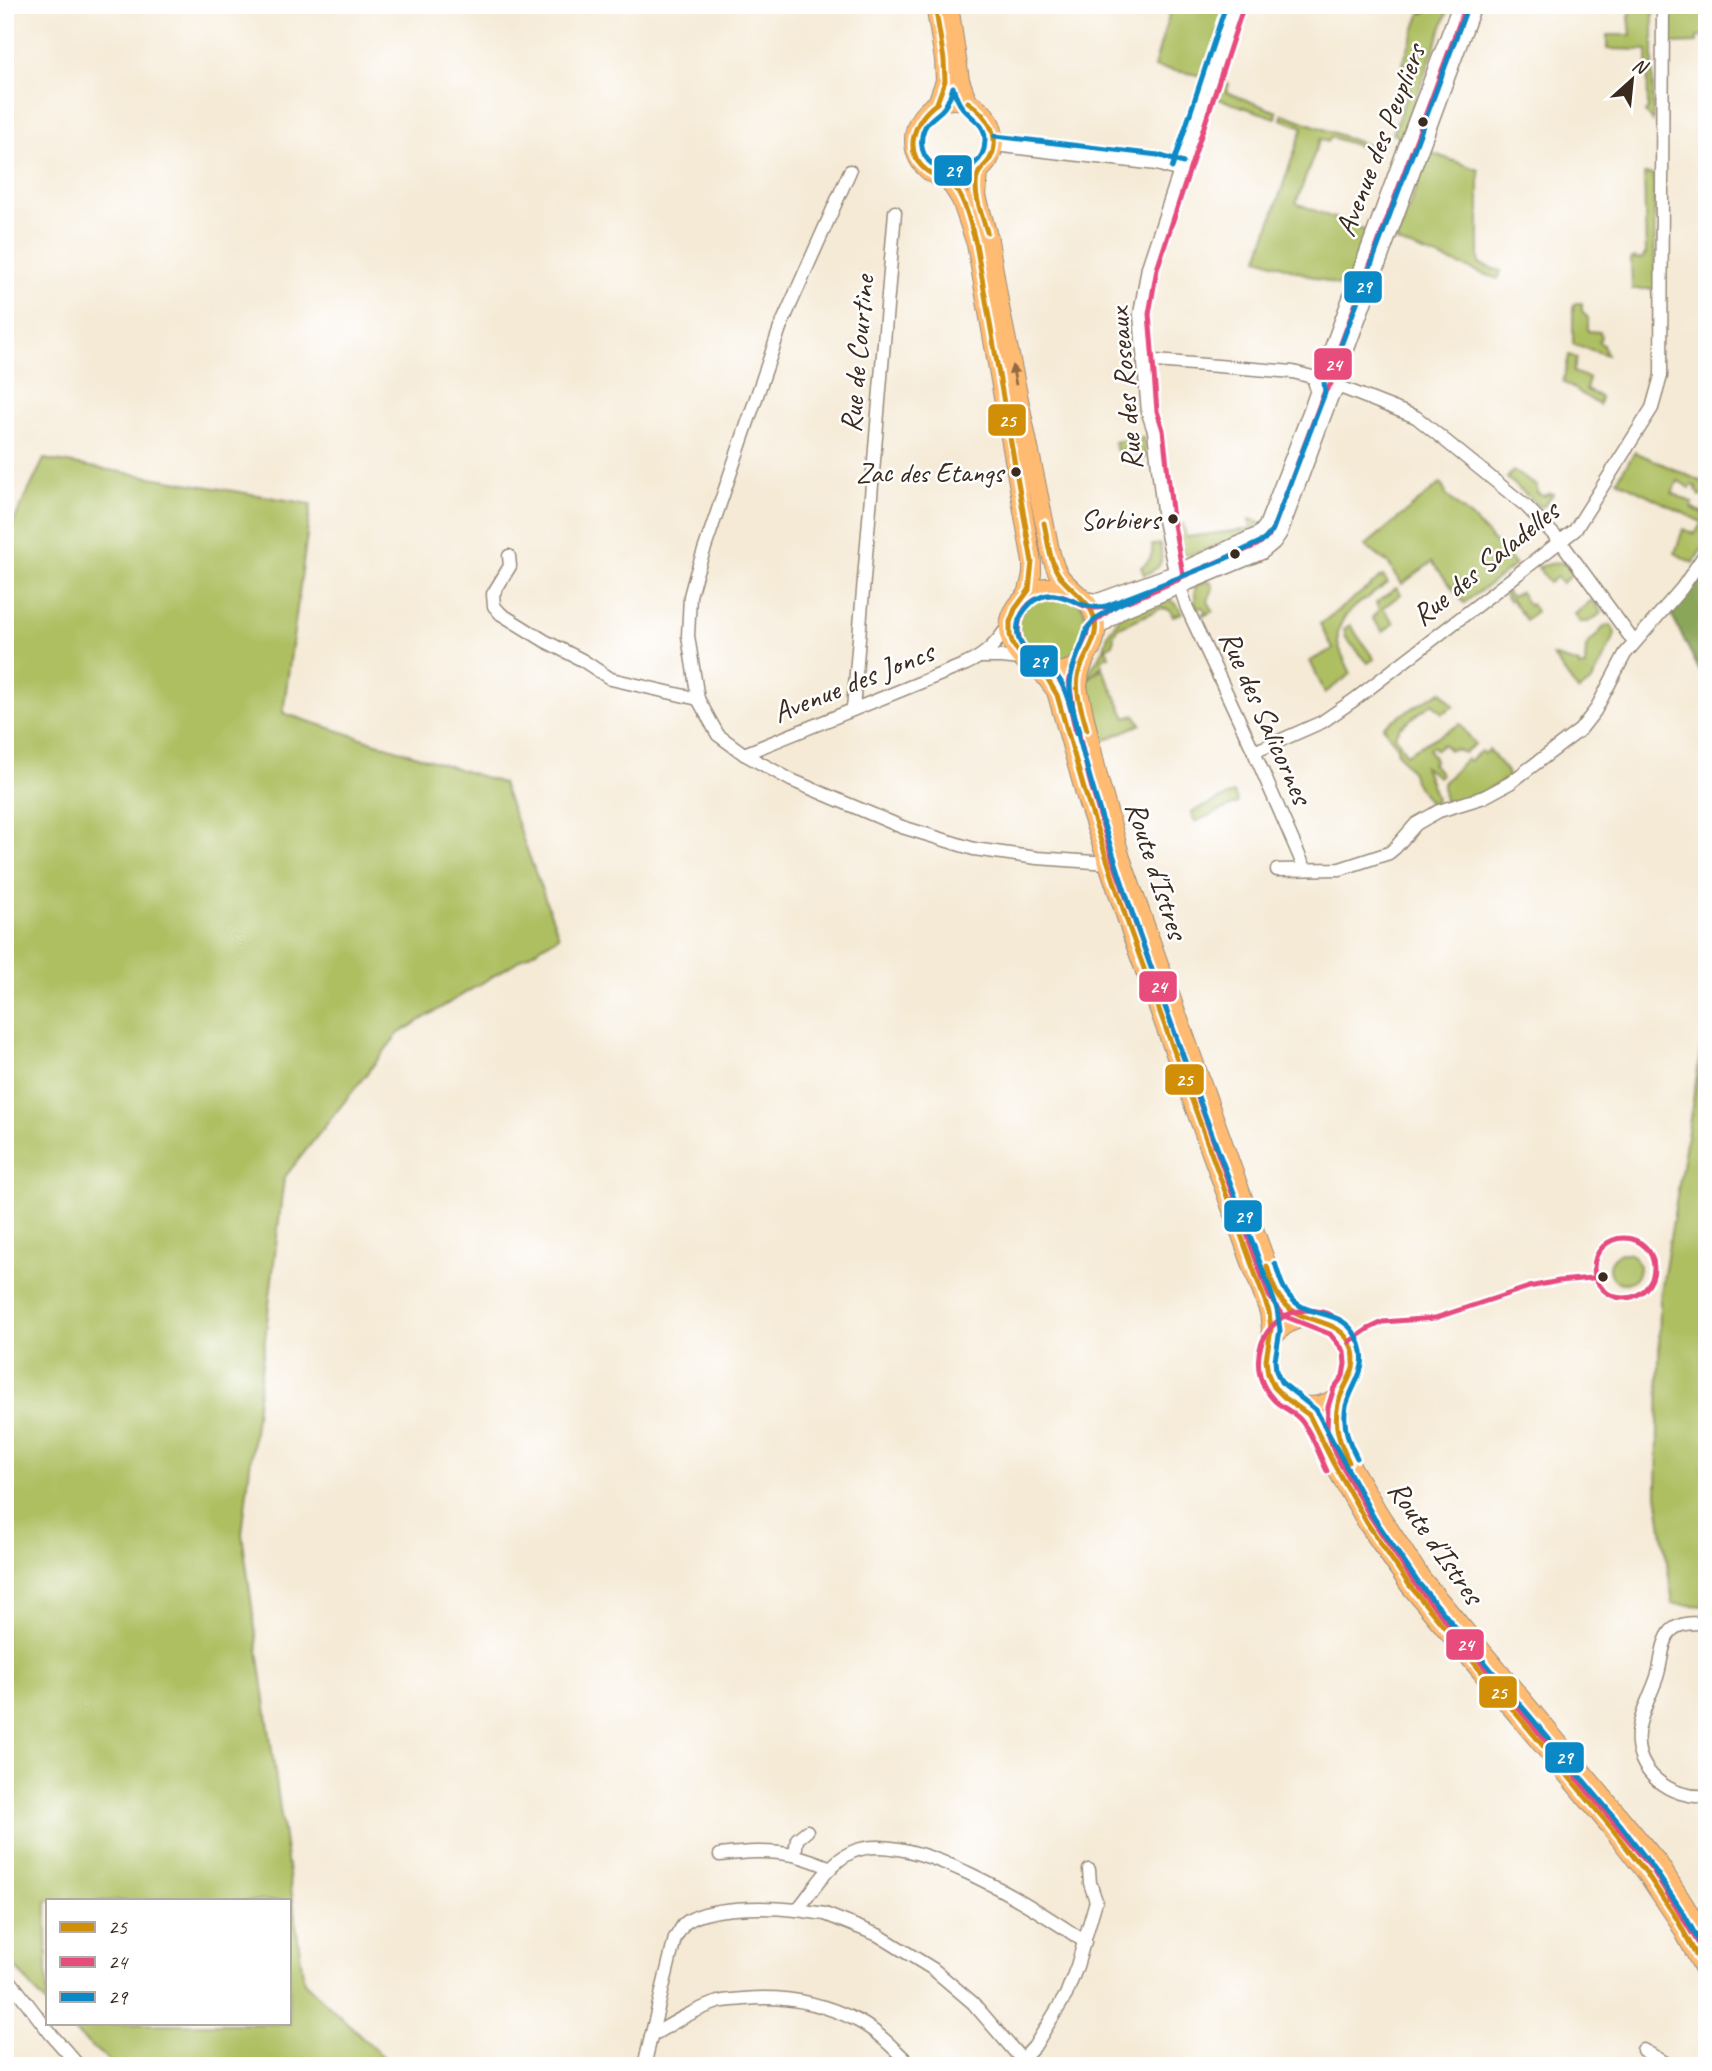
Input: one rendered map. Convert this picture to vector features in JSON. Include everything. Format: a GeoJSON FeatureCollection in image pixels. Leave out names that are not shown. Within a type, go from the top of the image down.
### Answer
{"type":"FeatureCollection","features":[{"type":"Feature","properties":{"kind":"main road"},"geometry":{"type":"LineString","coordinates":[[935,5],[945,81],[937,103]]}},
{"type":"Feature","properties":{"kind":"main road"},"geometry":{"type":"LineString","coordinates":[[949,5],[960,80],[968,102]]}},
{"type":"Feature","properties":{"kind":"main road"},"geometry":{"type":"LineString","coordinates":[[947,100],[968,102],[978,108],[991,124],[994,145],[991,155],[979,172],[970,177],[949,181],[929,173],[922,166],[913,146],[913,136],[921,116],[937,103],[947,100]]}},
{"type":"Feature","properties":{"kind":"main road"},"geometry":{"type":"LineString","coordinates":[[979,172],[976,196],[989,240],[1049,550],[1058,574],[1079,595],[1091,608],[1095,619],[1096,631],[1091,649],[1086,657],[1070,669],[1041,671],[1021,659],[1012,643],[1009,625],[1018,604],[1037,589],[1049,586],[1062,587],[1079,595]]}},
{"type":"Feature","properties":{"kind":"main road"},"geometry":{"type":"LineString","coordinates":[[949,181],[961,200],[976,244],[1032,562],[1027,595]]}},
{"type":"Feature","properties":{"kind":"main road","name":"Route d'Istres"},"geometry":{"type":"LineString","coordinates":[[1086,657],[1078,688],[1098,776],[1121,858],[1277,1293],[1289,1309],[1310,1318]]}},
{"type":"Feature","properties":{"kind":"main road","name":"Route d'Istres"},"geometry":{"type":"LineString","coordinates":[[1041,671],[1056,691],[1087,801],[1139,957],[1269,1312],[1269,1346]]}},
{"type":"Feature","properties":{"kind":"main road"},"geometry":{"type":"LineString","coordinates":[[1310,1318],[1335,1326],[1344,1335],[1352,1349],[1354,1364],[1350,1379],[1342,1392],[1321,1405],[1308,1406],[1296,1404],[1274,1387],[1266,1360],[1269,1346],[1278,1332],[1293,1322],[1310,1318]]}},
{"type":"Feature","properties":{"kind":"main road","name":"Route d'Istres"},"geometry":{"type":"LineString","coordinates":[[1342,1392],[1337,1407],[1336,1428],[1343,1452],[1422,1579],[1659,1864],[1707,1941]]}},
{"type":"Feature","properties":{"kind":"main road","name":"Route d'Istres"},"geometry":{"type":"LineString","coordinates":[[1296,1404],[1309,1415],[1367,1523],[1410,1586],[1647,1874],[1677,1919],[1707,1975]]}},
{"type":"Feature","properties":{"kind":"street","name":"Rue des Roseaux"},"geometry":{"type":"LineString","coordinates":[[1175,572],[1164,520],[1154,431],[1149,413],[1140,314],[1148,267],[1235,5]]}},
{"type":"Feature","properties":{"kind":"street","name":"Avenue des Peupliers"},"geometry":{"type":"LineString","coordinates":[[1079,595],[1098,600],[1175,572],[1259,533],[1265,526],[1459,5]]}},
{"type":"Feature","properties":{"kind":"street","name":"Avenue des Peupliers"},"geometry":{"type":"LineString","coordinates":[[1096,631],[1123,611],[1262,553],[1274,544],[1281,533],[1475,5]]}},
{"type":"Feature","properties":{"kind":"street","name":"Rue des Saladelles"},"geometry":{"type":"LineString","coordinates":[[1254,752],[1322,722],[1575,530],[1652,408],[1661,376],[1663,5]]}},
{"type":"Feature","properties":{"kind":"street"},"geometry":{"type":"LineString","coordinates":[[994,145],[1157,164],[1180,172]]}},
{"type":"Feature","properties":{"kind":"street"},"geometry":{"type":"LineString","coordinates":[[850,171],[780,328],[696,574],[690,596],[688,636],[698,699],[718,735],[744,754],[792,780],[889,822],[974,849],[1037,858],[1108,863]]}},
{"type":"Feature","properties":{"kind":"street","name":"Rue de Courtine"},"geometry":{"type":"LineString","coordinates":[[853,709],[895,212]]}},
{"type":"Feature","properties":{"kind":"street"},"geometry":{"type":"LineString","coordinates":[[1143,360],[1293,372],[1318,380]]}},
{"type":"Feature","properties":{"kind":"street"},"geometry":{"type":"LineString","coordinates":[[1318,380],[1328,370],[1334,372],[1337,386]]}},
{"type":"Feature","properties":{"kind":"street"},"geometry":{"type":"LineString","coordinates":[[1318,380],[1321,394],[1337,386],[1416,417],[1430,426],[1526,506],[1560,542],[1634,642]]}},
{"type":"Feature","properties":{"kind":"street"},"geometry":{"type":"LineString","coordinates":[[1277,870],[1340,869],[1389,853],[1416,824],[1431,814],[1484,797],[1510,783],[1580,730],[1595,711],[1625,654],[1682,588],[1707,551]]}},
{"type":"Feature","properties":{"kind":"street"},"geometry":{"type":"LineString","coordinates":[[509,556],[510,566],[493,594],[494,606],[501,614],[611,679],[698,699]]}},
{"type":"Feature","properties":{"kind":"street","name":"Rue des Salicornes"},"geometry":{"type":"LineString","coordinates":[[1180,587],[1305,869]]}},
{"type":"Feature","properties":{"kind":"street","name":"Avenue des Joncs"},"geometry":{"type":"LineString","coordinates":[[744,754],[981,657],[996,645],[1009,625]]}},
{"type":"Feature","properties":{"kind":"street","name":"Avenue des Joncs"},"geometry":{"type":"LineString","coordinates":[[981,657],[1021,659]]}},
{"type":"Feature","properties":{"kind":"street"},"geometry":{"type":"LineString","coordinates":[[1707,1623],[1684,1624],[1671,1631],[1638,1734],[1640,1758],[1657,1781],[1680,1793],[1696,1797],[1707,1796]]}},
{"type":"Feature","properties":{"kind":"street"},"geometry":{"type":"LineString","coordinates":[[795,1855],[797,1839],[807,1831]]}},
{"type":"Feature","properties":{"kind":"street"},"geometry":{"type":"LineString","coordinates":[[797,1910],[831,1868],[849,1853],[880,1847],[939,1861],[981,1880],[1085,1942]]}},
{"type":"Feature","properties":{"kind":"street"},"geometry":{"type":"LineString","coordinates":[[720,1855],[757,1851],[795,1855],[831,1868]]}},
{"type":"Feature","properties":{"kind":"street"},"geometry":{"type":"LineString","coordinates":[[643,2066],[675,1938],[684,1925],[699,1916],[724,1911],[782,1909],[825,1914],[878,1935],[933,1969],[973,2003],[1020,2064],[1066,1995],[1085,1942],[1096,1900],[1090,1883],[1090,1870]]}},
{"type":"Feature","properties":{"kind":"street"},"geometry":{"type":"LineString","coordinates":[[5,1974],[79,2066]]}},
{"type":"Feature","properties":{"kind":"street"},"geometry":{"type":"LineString","coordinates":[[651,2036],[691,2013],[721,2001],[761,1997],[796,1999],[830,2009],[859,2022],[883,2039],[912,2066]]}},
{"type":"Feature","properties":{"kind":"street"},"geometry":{"type":"LineString","coordinates":[[1643,2050],[1671,2066]]}},
{"type":"Feature","properties":{"kind":"green space"},"geometry":{"type":"Polygon","coordinates":[[[1172,5],[1227,5],[1204,76],[1154,67],[1172,5]]]}},
{"type":"Feature","properties":{"kind":"green space"},"geometry":{"type":"Polygon","coordinates":[[[1428,5],[1450,5],[1402,137],[1393,134],[1408,89],[1403,62],[1421,12],[1425,13],[1428,5]]]}},
{"type":"Feature","properties":{"kind":"green space"},"geometry":{"type":"Polygon","coordinates":[[[1634,5],[1653,5],[1653,122],[1645,112],[1648,109],[1647,50],[1607,49],[1607,35],[1631,35],[1629,16],[1634,5]]]}},
{"type":"Feature","properties":{"kind":"green space"},"geometry":{"type":"Polygon","coordinates":[[[1670,5],[1707,5],[1707,37],[1697,37],[1697,43],[1670,44],[1670,5]]]}},
{"type":"Feature","properties":{"kind":"green space"},"geometry":{"type":"Polygon","coordinates":[[[1218,81],[1229,84],[1226,92],[1277,112],[1276,118],[1213,97],[1218,81]]]}},
{"type":"Feature","properties":{"kind":"green space"},"geometry":{"type":"Polygon","coordinates":[[[1283,114],[1372,147],[1375,138],[1378,140],[1373,151],[1331,137],[1328,142],[1320,139],[1296,203],[1366,231],[1346,288],[1258,258],[1303,127],[1281,119],[1283,114]]]}},
{"type":"Feature","properties":{"kind":"green space"},"geometry":{"type":"Polygon","coordinates":[[[1429,152],[1479,170],[1479,264],[1501,271],[1498,279],[1396,242],[1429,152]]]}},
{"type":"Feature","properties":{"kind":"green space"},"geometry":{"type":"Polygon","coordinates":[[[1644,174],[1654,175],[1655,289],[1632,289],[1631,259],[1643,258],[1646,254],[1644,174]]]}},
{"type":"Feature","properties":{"kind":"green space"},"geometry":{"type":"Polygon","coordinates":[[[1582,303],[1582,311],[1588,318],[1588,331],[1600,332],[1601,338],[1598,341],[1607,355],[1573,344],[1573,306],[1582,303]]]}},
{"type":"Feature","properties":{"kind":"green space"},"geometry":{"type":"Polygon","coordinates":[[[1569,355],[1577,358],[1573,372],[1589,378],[1586,390],[1601,397],[1599,405],[1563,382],[1569,355]]]}},
{"type":"Feature","properties":{"kind":"green space"},"geometry":{"type":"Polygon","coordinates":[[[1143,437],[1146,457],[1138,458],[1136,448],[1117,451],[1114,442],[1143,437]]]}},
{"type":"Feature","properties":{"kind":"green space"},"geometry":{"type":"Polygon","coordinates":[[[1635,452],[1707,484],[1707,499],[1699,495],[1697,487],[1692,485],[1690,488],[1678,481],[1672,493],[1693,503],[1691,507],[1702,513],[1707,501],[1707,525],[1617,480],[1635,452]]]}},
{"type":"Feature","properties":{"kind":"green space"},"geometry":{"type":"Polygon","coordinates":[[[44,459],[311,504],[283,713],[502,783],[559,936],[398,1034],[284,1178],[242,1534],[304,1982],[393,2066],[115,2066],[66,2025],[290,2025],[290,1899],[46,1899],[46,2004],[5,1955],[5,539],[44,459]]]}},
{"type":"Feature","properties":{"kind":"green space"},"geometry":{"type":"Polygon","coordinates":[[[1168,467],[1175,524],[1183,523],[1186,537],[1250,529],[1250,519],[1260,523],[1252,532],[1191,555],[1185,554],[1176,545],[1162,471],[1168,467]]]}},
{"type":"Feature","properties":{"kind":"green space"},"geometry":{"type":"Polygon","coordinates":[[[1513,471],[1537,486],[1537,493],[1544,496],[1553,494],[1544,506],[1540,507],[1507,478],[1513,471]]]}},
{"type":"Feature","properties":{"kind":"green space"},"geometry":{"type":"Polygon","coordinates":[[[1441,483],[1447,496],[1473,519],[1515,565],[1464,603],[1432,562],[1402,584],[1388,563],[1365,546],[1441,483]]]}},
{"type":"Feature","properties":{"kind":"green space"},"geometry":{"type":"Polygon","coordinates":[[[1701,524],[1707,527],[1707,541],[1693,563],[1675,553],[1683,529],[1695,534],[1701,524]]]}},
{"type":"Feature","properties":{"kind":"green space"},"geometry":{"type":"Polygon","coordinates":[[[1160,544],[1160,564],[1144,575],[1141,567],[1150,558],[1152,545],[1160,544]]]}},
{"type":"Feature","properties":{"kind":"green space"},"geometry":{"type":"Polygon","coordinates":[[[1707,559],[1707,685],[1670,612],[1707,559]]]}},
{"type":"Feature","properties":{"kind":"green space"},"geometry":{"type":"Polygon","coordinates":[[[1558,562],[1565,564],[1573,573],[1562,583],[1557,577],[1549,583],[1538,567],[1558,562]]]}},
{"type":"Feature","properties":{"kind":"green space"},"geometry":{"type":"Polygon","coordinates":[[[1383,576],[1388,583],[1354,608],[1341,623],[1338,643],[1351,674],[1325,693],[1310,661],[1333,649],[1320,624],[1383,576]]]}},
{"type":"Feature","properties":{"kind":"green space"},"geometry":{"type":"Polygon","coordinates":[[[1177,577],[1179,583],[1115,610],[1112,604],[1177,577]]]}},
{"type":"Feature","properties":{"kind":"green space"},"geometry":{"type":"Polygon","coordinates":[[[1210,581],[1213,588],[1208,601],[1213,611],[1203,616],[1202,614],[1206,613],[1203,607],[1197,608],[1195,602],[1195,587],[1210,581]]]}},
{"type":"Feature","properties":{"kind":"green space"},"geometry":{"type":"Polygon","coordinates":[[[1396,588],[1401,594],[1383,608],[1394,623],[1383,632],[1372,618],[1379,610],[1376,603],[1396,588]]]}},
{"type":"Feature","properties":{"kind":"green space"},"geometry":{"type":"Polygon","coordinates":[[[1506,591],[1511,597],[1520,592],[1529,606],[1531,604],[1536,611],[1526,620],[1503,593],[1506,591]]]}},
{"type":"Feature","properties":{"kind":"green space"},"geometry":{"type":"Polygon","coordinates":[[[1049,593],[1070,597],[1081,605],[1090,638],[1072,661],[1052,665],[1040,662],[1025,649],[1018,630],[1022,610],[1029,602],[1049,593]]]}},
{"type":"Feature","properties":{"kind":"green space"},"geometry":{"type":"Polygon","coordinates":[[[1161,599],[1174,602],[1182,613],[1173,616],[1170,610],[1162,608],[1117,628],[1113,644],[1106,648],[1109,656],[1102,659],[1102,666],[1088,678],[1104,649],[1108,634],[1120,617],[1161,599]]]}},
{"type":"Feature","properties":{"kind":"green space"},"geometry":{"type":"Polygon","coordinates":[[[1592,600],[1602,613],[1588,622],[1580,622],[1575,614],[1592,600]]]}},
{"type":"Feature","properties":{"kind":"green space"},"geometry":{"type":"Polygon","coordinates":[[[1350,625],[1374,659],[1368,663],[1346,638],[1344,629],[1350,625]]]}},
{"type":"Feature","properties":{"kind":"green space"},"geometry":{"type":"Polygon","coordinates":[[[1611,625],[1615,633],[1613,640],[1592,681],[1578,691],[1553,656],[1585,667],[1586,647],[1604,627],[1611,625]]]}},
{"type":"Feature","properties":{"kind":"green space"},"geometry":{"type":"Polygon","coordinates":[[[1102,668],[1126,718],[1135,715],[1141,724],[1100,742],[1087,680],[1102,668]]]}},
{"type":"Feature","properties":{"kind":"green space"},"geometry":{"type":"Polygon","coordinates":[[[1441,691],[1454,706],[1442,713],[1433,703],[1400,727],[1395,735],[1406,754],[1460,724],[1475,744],[1464,753],[1456,749],[1449,750],[1443,744],[1436,750],[1433,746],[1429,749],[1435,760],[1432,763],[1441,774],[1438,777],[1424,767],[1436,797],[1435,803],[1431,805],[1383,726],[1441,691]]]}},
{"type":"Feature","properties":{"kind":"green space"},"geometry":{"type":"Polygon","coordinates":[[[1489,750],[1507,772],[1508,778],[1482,793],[1444,805],[1443,783],[1466,759],[1469,761],[1481,751],[1484,754],[1489,750]]]}},
{"type":"Feature","properties":{"kind":"green space"},"geometry":{"type":"Polygon","coordinates":[[[1234,793],[1238,803],[1195,822],[1191,812],[1234,793]]]}},
{"type":"Feature","properties":{"kind":"green space"},"geometry":{"type":"Polygon","coordinates":[[[1707,1005],[1707,1606],[1673,1604],[1657,1494],[1660,1298],[1707,1005]]]}},
{"type":"Feature","properties":{"kind":"green space"},"geometry":{"type":"Polygon","coordinates":[[[1624,1253],[1630,1254],[1638,1262],[1638,1274],[1630,1282],[1624,1283],[1618,1282],[1610,1274],[1609,1268],[1610,1262],[1618,1254],[1624,1253]]]}},
{"type":"Feature","properties":{"kind":"transit line","name":"25"},"geometry":{"type":"LineString","coordinates":[[935,5],[945,81],[937,103]]}},
{"type":"Feature","properties":{"kind":"transit line","name":"29"},"geometry":{"type":"LineString","coordinates":[[1172,168],[1226,5]]}},
{"type":"Feature","properties":{"kind":"transit line","name":"24"},"geometry":{"type":"LineString","coordinates":[[1466,5],[1330,373],[1331,384],[1324,393],[1273,529],[1268,537],[1257,545],[1118,604],[1088,627],[1069,680],[1089,778],[1113,861],[1269,1296],[1284,1316],[1330,1334],[1344,1351],[1343,1376],[1334,1388],[1328,1407],[1327,1430],[1335,1454],[1370,1516],[1415,1584],[1652,1869],[1700,1946]]}},
{"type":"Feature","properties":{"kind":"transit line","name":"24"},"geometry":{"type":"LineString","coordinates":[[1076,733],[1068,699],[1061,683],[1051,669],[1022,645],[1018,634],[1019,622],[1030,603],[1041,597],[1061,596],[1089,607],[1107,607],[1139,597],[1178,580],[1183,575],[1173,519],[1163,430],[1157,411],[1149,314],[1157,269],[1243,8]]}},
{"type":"Feature","properties":{"kind":"transit line","name":"29"},"geometry":{"type":"LineString","coordinates":[[1467,8],[1330,375],[1324,382],[1325,393],[1272,531],[1264,540],[1216,563],[1106,606],[1085,605],[1059,596],[1041,597],[1022,613],[1017,632],[1025,649],[1055,674],[1067,696],[1123,886],[1147,957],[1277,1309],[1280,1330],[1275,1360],[1281,1382],[1316,1410],[1374,1518],[1417,1581],[1620,1824],[1684,1914],[1707,1956]]}},
{"type":"Feature","properties":{"kind":"transit line","name":"29"},"geometry":{"type":"LineString","coordinates":[[953,87],[960,105],[983,130],[985,141],[982,155],[974,164],[963,170],[951,171],[939,168],[929,161],[923,150],[922,136],[927,124],[946,106],[953,87]]}},
{"type":"Feature","properties":{"kind":"transit line","name":"25"},"geometry":{"type":"LineString","coordinates":[[968,102],[981,113],[993,134],[990,159],[978,174],[976,184],[987,232]]}},
{"type":"Feature","properties":{"kind":"transit line","name":"25"},"geometry":{"type":"LineString","coordinates":[[937,103],[917,126],[913,145],[919,163],[957,190],[976,244],[1032,562],[1029,590],[1015,609],[1010,622],[1010,635],[1013,645],[1025,660],[1047,678],[1057,695],[1084,789],[1130,930],[1269,1312],[1271,1329],[1266,1360],[1268,1374],[1274,1387],[1309,1415],[1367,1523],[1410,1586],[1647,1874],[1677,1919],[1707,1975]]}},
{"type":"Feature","properties":{"kind":"transit line","name":"29"},"geometry":{"type":"LineString","coordinates":[[995,136],[1158,155],[1183,163]]}},
{"type":"Feature","properties":{"kind":"transit line","name":"25"},"geometry":{"type":"LineString","coordinates":[[1044,523],[1051,556],[1059,575],[1089,607],[1095,621],[1092,643],[1077,683],[1087,730]]}},
{"type":"Feature","properties":{"kind":"transit line","name":"29"},"geometry":{"type":"LineString","coordinates":[[1079,732],[1070,680],[1088,628],[1107,611],[1146,592]]}},
{"type":"Feature","properties":{"kind":"transit line","name":"24"},"geometry":{"type":"LineString","coordinates":[[1618,1238],[1630,1238],[1646,1246],[1652,1256],[1654,1268],[1652,1280],[1646,1290],[1630,1298],[1618,1298],[1602,1290],[1594,1274],[1594,1262],[1602,1246],[1618,1238]]}},
{"type":"Feature","properties":{"kind":"transit line","name":"29"},"geometry":{"type":"LineString","coordinates":[[1275,1263],[1283,1286],[1291,1298],[1308,1309],[1337,1318],[1354,1332],[1360,1344],[1361,1369],[1346,1406],[1345,1419],[1357,1458]]}},
{"type":"Feature","properties":{"kind":"transit line","name":"25"},"geometry":{"type":"LineString","coordinates":[[1267,1266],[1276,1292],[1286,1305],[1294,1312],[1339,1331],[1347,1338],[1352,1348],[1354,1363],[1340,1397],[1336,1419],[1340,1441],[1349,1462]]}},
{"type":"Feature","properties":{"kind":"transit line","name":"24"},"geometry":{"type":"LineString","coordinates":[[1349,1342],[1383,1322],[1435,1318],[1529,1287],[1603,1277]]}},
{"type":"Feature","properties":{"kind":"transit line","name":"24"},"geometry":{"type":"LineString","coordinates":[[1327,1471],[1303,1423],[1274,1400],[1267,1390],[1259,1369],[1259,1358],[1261,1347],[1271,1327],[1286,1315],[1305,1310],[1331,1315]]}},
{"type":"Feature","properties":{"kind":"place","name":"Zac des Etangs"},"geometry":{"type":"Point","coordinates":[1016,472]}},
{"type":"Feature","properties":{"kind":"place","name":"Sorbiers"},"geometry":{"type":"Point","coordinates":[1173,519]}}]}
